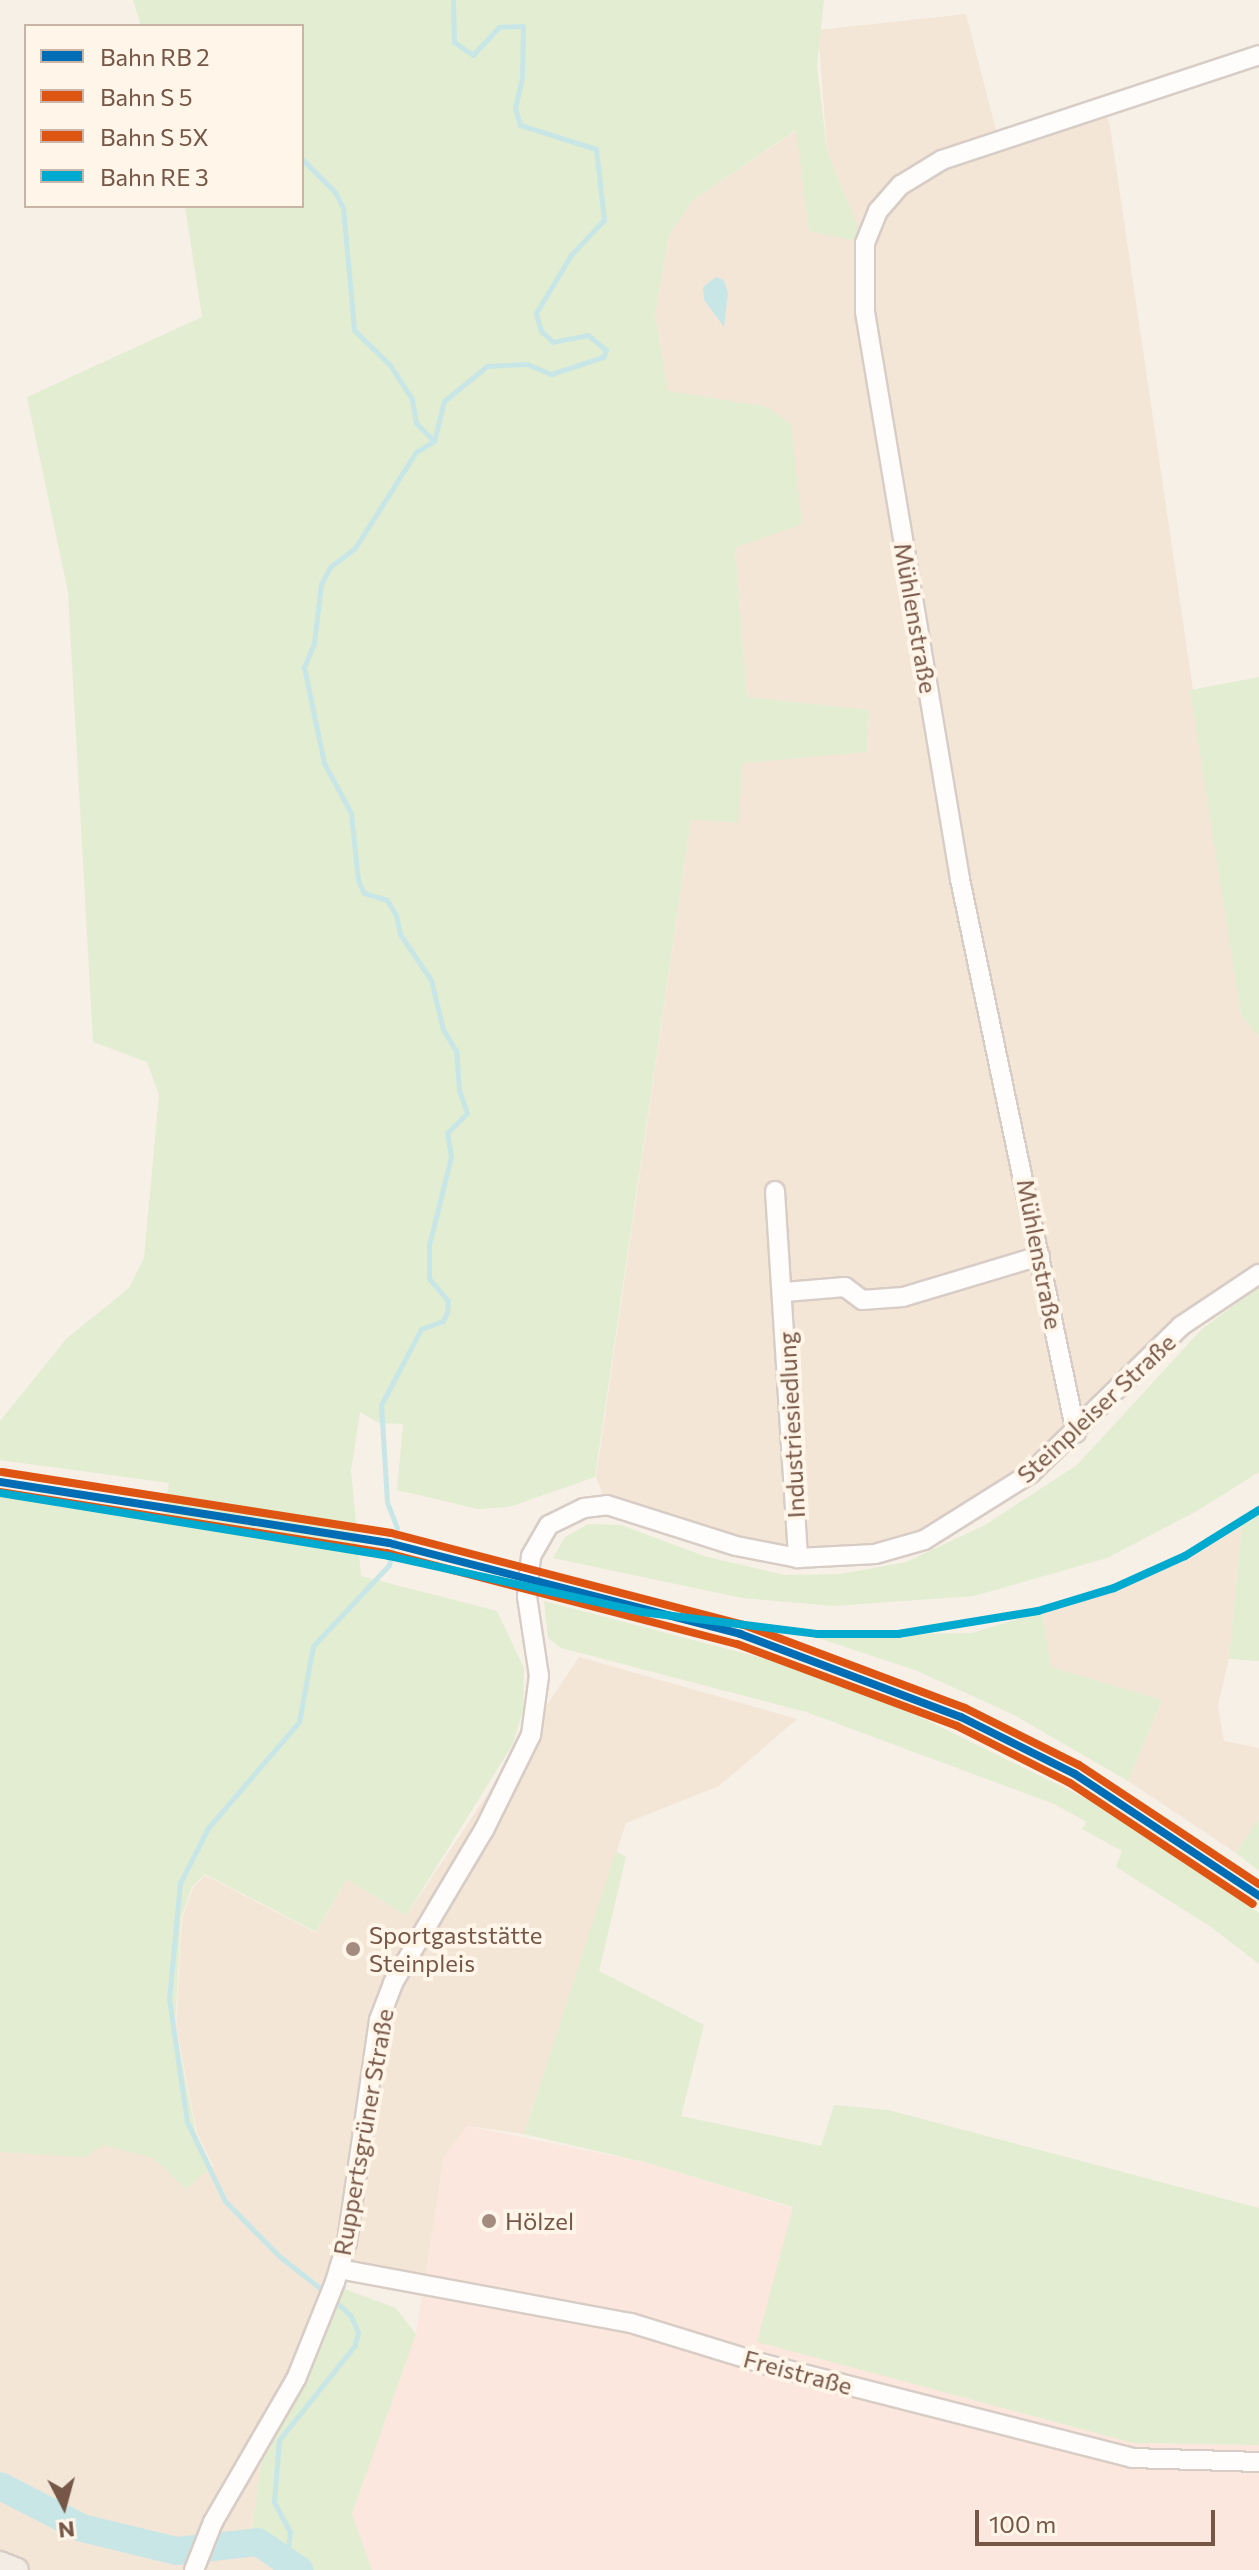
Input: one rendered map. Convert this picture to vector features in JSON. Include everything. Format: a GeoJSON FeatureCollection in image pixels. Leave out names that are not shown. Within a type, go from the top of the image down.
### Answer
{"type":"FeatureCollection","features":[{"type":"Feature","properties":{"kind":"main road"},"geometry":{"type":"LineString","coordinates":[[0,2563],[17,2570]]}},
{"type":"Feature","properties":{"kind":"street","name":"Mühlenstraße"},"geometry":{"type":"LineString","coordinates":[[1076,1433],[958,868],[865,312],[865,243],[878,211],[901,185],[942,160],[1259,55]]}},
{"type":"Feature","properties":{"kind":"street","name":"Industriesiedlung"},"geometry":{"type":"LineString","coordinates":[[775,1191],[785,1292],[798,1558]]}},
{"type":"Feature","properties":{"kind":"street"},"geometry":{"type":"LineString","coordinates":[[785,1292],[845,1287],[862,1300],[903,1297],[1040,1256]]}},
{"type":"Feature","properties":{"kind":"street","name":"Steinpleiser Straße"},"geometry":{"type":"LineString","coordinates":[[531,1556],[549,1525],[562,1515],[607,1505],[736,1546],[798,1558],[846,1558],[924,1540],[979,1511],[1076,1433],[1181,1326],[1259,1274]]}},
{"type":"Feature","properties":{"kind":"street","name":"Ruppertsgrüner Straße"},"geometry":{"type":"LineString","coordinates":[[194,2570],[213,2522],[296,2379],[337,2275],[379,2020],[416,1940],[484,1830],[531,1735],[539,1676],[527,1597],[531,1556]]}},
{"type":"Feature","properties":{"kind":"street","name":"Freistraße"},"geometry":{"type":"LineString","coordinates":[[337,2275],[631,2323],[764,2364],[1132,2458],[1259,2462]]}},
{"type":"Feature","properties":{"kind":"shaded area"},"geometry":{"type":"Polygon","coordinates":[[[966,14],[996,130],[994,143],[1104,107],[1110,126],[1241,1015],[1259,1037],[1259,1274],[1222,1295],[1076,1433],[924,1540],[798,1558],[607,1505],[596,1477],[691,819],[743,763],[867,751],[869,710],[747,697],[735,548],[768,407],[668,392],[655,314],[669,235],[692,201],[797,130],[809,231],[864,242],[827,152],[818,30],[966,14]]]}},
{"type":"Feature","properties":{"kind":"shaded area"},"geometry":{"type":"Polygon","coordinates":[[[1242,1524],[1229,1659],[1218,1705],[1224,1741],[1259,1748],[1259,1818],[1236,1853],[1128,1781],[1162,1700],[1050,1667],[1042,1612],[1138,1576],[1242,1524]]]}},
{"type":"Feature","properties":{"kind":"shaded area"},"geometry":{"type":"Polygon","coordinates":[[[579,1657],[797,1719],[719,1786],[626,1823],[524,2134],[467,2126],[444,2157],[426,2278],[353,2260],[305,2383],[262,2457],[252,2528],[301,2570],[0,2570],[0,1850],[186,2189],[213,2166],[197,2133],[176,2027],[182,1918],[193,1888],[205,1875],[316,1933],[347,1879],[406,1916],[579,1657]]]}},
{"type":"Feature","properties":{"kind":"shaded area"},"geometry":{"type":"Polygon","coordinates":[[[467,2126],[648,2163],[793,2208],[758,2342],[1133,2443],[1259,2445],[1259,2570],[372,2570],[352,2514],[416,2334],[444,2157],[467,2126]]]}},
{"type":"Feature","properties":{"kind":"green space"},"geometry":{"type":"Polygon","coordinates":[[[133,0],[824,0],[817,65],[827,152],[865,243],[809,231],[796,130],[692,201],[669,235],[655,314],[668,391],[768,407],[791,424],[802,524],[735,548],[747,697],[869,710],[867,752],[743,763],[738,823],[691,819],[595,1477],[509,1507],[478,1509],[397,1490],[403,1424],[379,1423],[360,1412],[351,1470],[361,1576],[497,1611],[524,1668],[523,1711],[513,1744],[406,1916],[347,1879],[316,1932],[205,1874],[192,1887],[181,1918],[175,2027],[196,2133],[212,2167],[186,2189],[153,2158],[103,2145],[86,2157],[0,2152],[0,1495],[164,1516],[169,1483],[0,1460],[0,1421],[67,1338],[129,1288],[144,1258],[159,1095],[147,1062],[93,1042],[68,592],[27,397],[202,317],[185,208],[304,208],[304,24],[140,24],[133,0]]]}},
{"type":"Feature","properties":{"kind":"green space"},"geometry":{"type":"Polygon","coordinates":[[[1259,677],[1259,1037],[1241,1015],[1190,690],[1259,677]]]}},
{"type":"Feature","properties":{"kind":"green space"},"geometry":{"type":"Polygon","coordinates":[[[1259,1287],[1259,1472],[1197,1511],[1107,1558],[974,1596],[833,1606],[742,1598],[553,1558],[565,1537],[588,1524],[621,1525],[704,1556],[784,1575],[841,1574],[906,1562],[985,1525],[1077,1465],[1202,1329],[1259,1287]]]}},
{"type":"Feature","properties":{"kind":"green space"},"geometry":{"type":"Polygon","coordinates":[[[1259,1512],[1259,1661],[1229,1659],[1242,1524],[1259,1512]]]}},
{"type":"Feature","properties":{"kind":"green space"},"geometry":{"type":"Polygon","coordinates":[[[544,1601],[796,1667],[920,1717],[1108,1809],[1259,1913],[1259,1964],[1211,1927],[1116,1867],[1122,1851],[1082,1829],[1087,1822],[1054,1804],[806,1712],[561,1648],[548,1638],[544,1601]]]}},
{"type":"Feature","properties":{"kind":"green space"},"geometry":{"type":"Polygon","coordinates":[[[1042,1612],[1051,1667],[1162,1700],[1128,1781],[1014,1715],[915,1670],[812,1636],[971,1633],[1042,1612]]]}},
{"type":"Feature","properties":{"kind":"green space"},"geometry":{"type":"Polygon","coordinates":[[[1259,1818],[1259,1871],[1236,1853],[1259,1818]]]}},
{"type":"Feature","properties":{"kind":"green space"},"geometry":{"type":"Polygon","coordinates":[[[616,1851],[626,1857],[599,1971],[704,2025],[681,2116],[821,2146],[834,2105],[888,2110],[1259,2208],[1259,2445],[1133,2443],[757,2342],[793,2207],[648,2163],[524,2134],[616,1851]]]}},
{"type":"Feature","properties":{"kind":"green space"},"geometry":{"type":"Polygon","coordinates":[[[339,2287],[396,2308],[416,2334],[352,2514],[372,2570],[301,2570],[252,2528],[262,2457],[305,2383],[339,2287]]]}},
{"type":"Feature","properties":{"kind":"water"},"geometry":{"type":"Polygon","coordinates":[[[716,277],[724,280],[728,293],[724,327],[704,300],[703,287],[716,277]]]}},
{"type":"Feature","properties":{"kind":"waterway"},"geometry":{"type":"LineString","coordinates":[[325,2292],[279,2256],[225,2201],[187,2122],[169,1999],[180,1883],[208,1828],[299,1722],[313,1646],[389,1565],[397,1528],[387,1502],[381,1405],[421,1329],[443,1321],[447,1312],[448,1301],[429,1278],[429,1245],[451,1157],[447,1133],[467,1113],[459,1090],[456,1051],[443,1029],[431,980],[400,934],[396,915],[387,900],[364,893],[358,880],[351,813],[324,763],[304,667],[314,643],[321,584],[330,567],[355,548],[416,452],[434,441],[444,401],[487,366],[527,364],[551,374],[603,357],[606,350],[588,335],[553,342],[541,331],[536,313],[571,255],[604,220],[596,149],[520,125],[515,108],[522,77],[523,26],[499,27],[473,55],[454,42],[453,0]]}},
{"type":"Feature","properties":{"kind":"waterway"},"geometry":{"type":"LineString","coordinates":[[304,161],[335,192],[343,208],[354,330],[390,365],[412,399],[416,423],[434,441]]}},
{"type":"Feature","properties":{"kind":"waterway"},"geometry":{"type":"LineString","coordinates":[[287,2560],[290,2532],[274,2502],[279,2440],[355,2345],[358,2332],[351,2316],[332,2298]]}},
{"type":"Feature","properties":{"kind":"waterway"},"geometry":{"type":"LineString","coordinates":[[0,2486],[82,2528],[177,2551],[258,2542],[299,2570]]}},
{"type":"Feature","properties":{"kind":"transit line"},"geometry":{"type":"LineString","coordinates":[[2,1472],[391,1533],[744,1625],[965,1708],[1079,1765],[1259,1884]]}},
{"type":"Feature","properties":{"kind":"transit line"},"geometry":{"type":"LineString","coordinates":[[0,1482],[389,1543],[740,1634],[961,1717],[1075,1774],[1259,1896]]}},
{"type":"Feature","properties":{"kind":"transit line"},"geometry":{"type":"LineString","coordinates":[[0,1492],[387,1553],[737,1644],[957,1726],[1070,1783],[1253,1904]]}},
{"type":"Feature","properties":{"kind":"transit line"},"geometry":{"type":"LineString","coordinates":[[0,1493],[389,1556],[641,1612],[817,1634],[898,1634],[1038,1611],[1114,1588],[1185,1556],[1259,1510]]}},
{"type":"Feature","properties":{"kind":"place","name":"Sportgaststätte Steinpleis"},"geometry":{"type":"Point","coordinates":[353,1949]}},
{"type":"Feature","properties":{"kind":"place","name":"Hölzel"},"geometry":{"type":"Point","coordinates":[489,2221]}}]}
